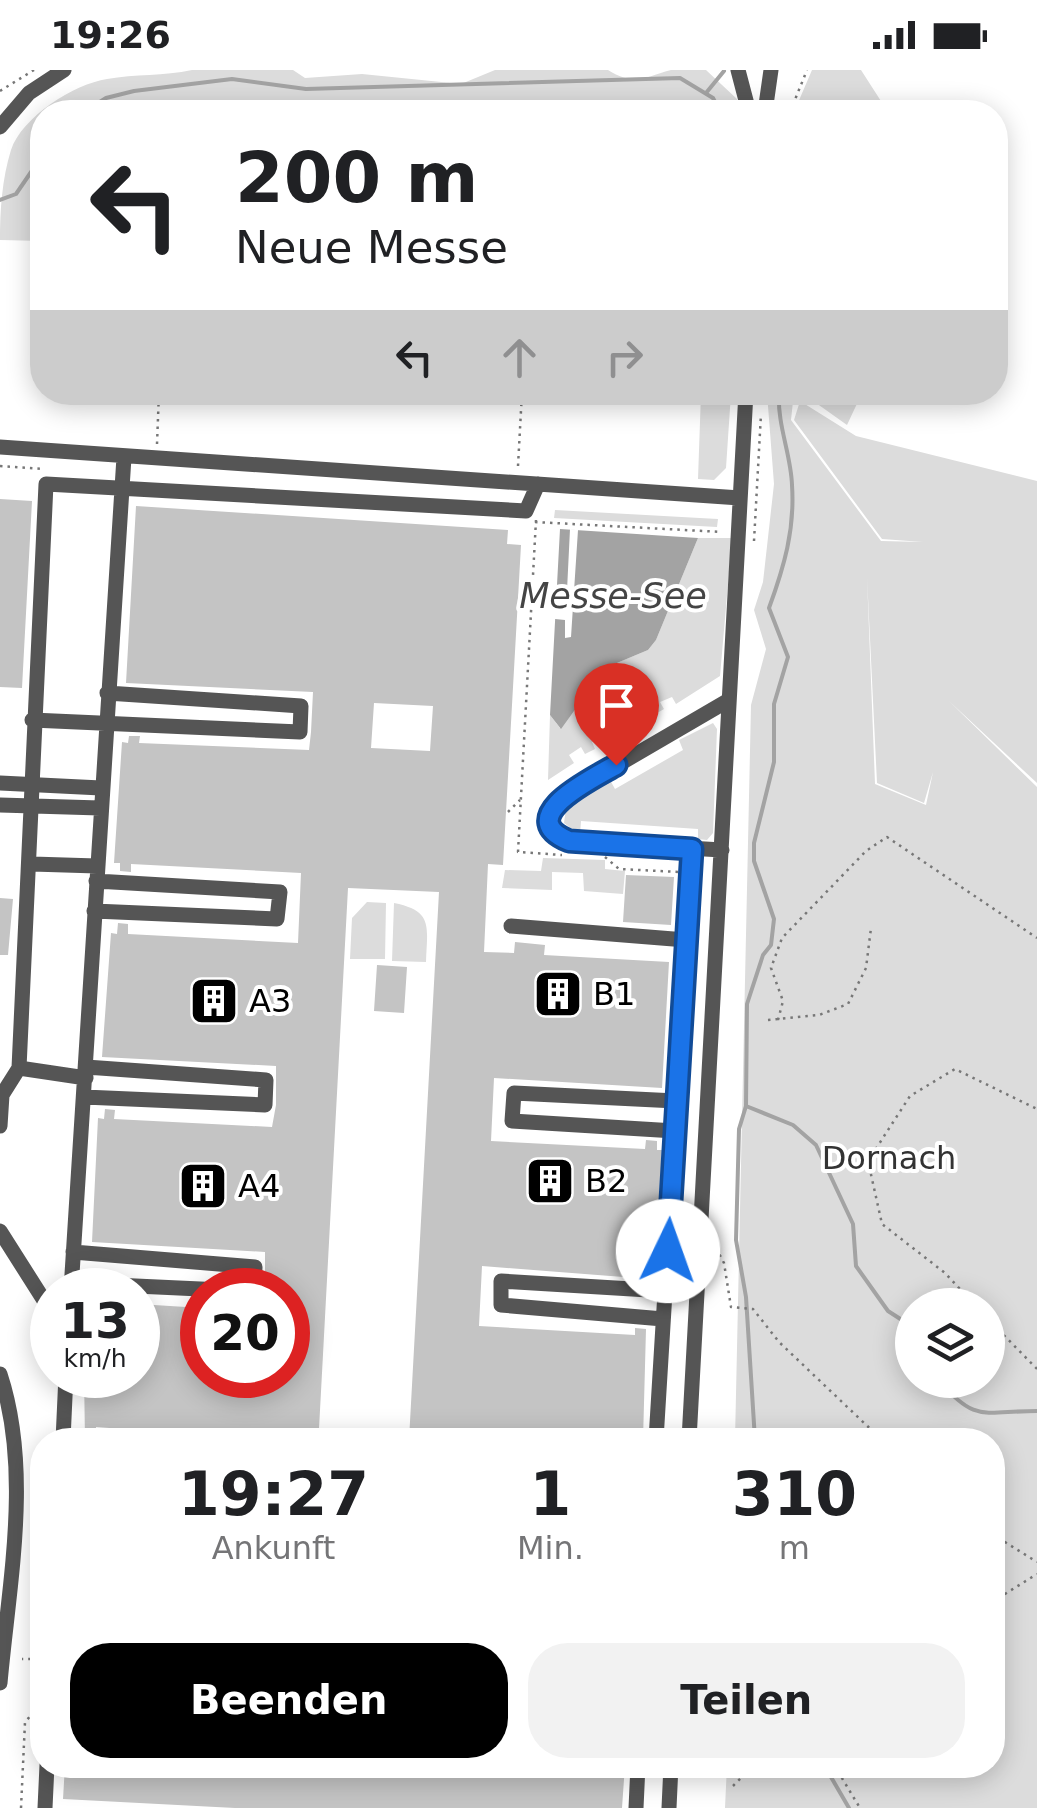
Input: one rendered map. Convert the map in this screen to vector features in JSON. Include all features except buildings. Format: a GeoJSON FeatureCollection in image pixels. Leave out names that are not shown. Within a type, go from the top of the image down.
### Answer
{"type":"FeatureCollection","features":[{"type":"Feature","properties":{"kind":"street"},"geometry":{"type":"LineString","coordinates":[[0,127],[29,94],[64,70]]}},
{"type":"Feature","properties":{"kind":"street"},"geometry":{"type":"LineString","coordinates":[[738,70],[747,100]]}},
{"type":"Feature","properties":{"kind":"street"},"geometry":{"type":"LineString","coordinates":[[767,100],[772,70]]}},
{"type":"Feature","properties":{"kind":"street"},"geometry":{"type":"LineString","coordinates":[[690,1428],[745,405]]}},
{"type":"Feature","properties":{"kind":"street"},"geometry":{"type":"LineString","coordinates":[[0,447],[740,498]]}},
{"type":"Feature","properties":{"kind":"street"},"geometry":{"type":"LineString","coordinates":[[0,1126],[2,1095],[19,1068],[32,864],[32,720],[46,450]]}},
{"type":"Feature","properties":{"kind":"street"},"geometry":{"type":"LineString","coordinates":[[73,1268],[104,723],[124,457]]}},
{"type":"Feature","properties":{"kind":"street"},"geometry":{"type":"LineString","coordinates":[[46,484],[526,510],[538,484]]}},
{"type":"Feature","properties":{"kind":"street"},"geometry":{"type":"LineString","coordinates":[[32,720],[300,732],[300,706],[107,693]]}},
{"type":"Feature","properties":{"kind":"street"},"geometry":{"type":"LineString","coordinates":[[722,850],[569,841],[554,830],[550,813],[560,798],[729,700]]}},
{"type":"Feature","properties":{"kind":"street"},"geometry":{"type":"LineString","coordinates":[[0,783],[101,788]]}},
{"type":"Feature","properties":{"kind":"street"},"geometry":{"type":"LineString","coordinates":[[0,805],[100,808]]}},
{"type":"Feature","properties":{"kind":"street"},"geometry":{"type":"LineString","coordinates":[[657,1428],[692,849]]}},
{"type":"Feature","properties":{"kind":"street"},"geometry":{"type":"LineString","coordinates":[[32,864],[280,892],[277,920],[94,911]]}},
{"type":"Feature","properties":{"kind":"street"},"geometry":{"type":"LineString","coordinates":[[511,926],[686,940]]}},
{"type":"Feature","properties":{"kind":"street"},"geometry":{"type":"LineString","coordinates":[[19,1068],[266,1080],[265,1105],[84,1096]]}},
{"type":"Feature","properties":{"kind":"street"},"geometry":{"type":"LineString","coordinates":[[674,1132],[512,1121],[514,1093],[676,1102]]}},
{"type":"Feature","properties":{"kind":"street"},"geometry":{"type":"LineString","coordinates":[[0,1230],[30,1278]]}},
{"type":"Feature","properties":{"kind":"street"},"geometry":{"type":"LineString","coordinates":[[74,1252],[256,1268]]}},
{"type":"Feature","properties":{"kind":"street"},"geometry":{"type":"LineString","coordinates":[[664,1319],[500,1305],[501,1280],[665,1291]]}},
{"type":"Feature","properties":{"kind":"street"},"geometry":{"type":"LineString","coordinates":[[0,1374],[12,1411],[16,1457],[0,1683]]}},
{"type":"Feature","properties":{"kind":"street"},"geometry":{"type":"LineString","coordinates":[[63,1428],[65,1398]]}},
{"type":"Feature","properties":{"kind":"street"},"geometry":{"type":"LineString","coordinates":[[45,1808],[46,1778]]}},
{"type":"Feature","properties":{"kind":"street"},"geometry":{"type":"LineString","coordinates":[[636,1808],[637,1778]]}},
{"type":"Feature","properties":{"kind":"street"},"geometry":{"type":"LineString","coordinates":[[669,1808],[670,1778]]}},
{"type":"Feature","properties":{"kind":"path"},"geometry":{"type":"LineString","coordinates":[[0,91],[34,70]]}},
{"type":"Feature","properties":{"kind":"path"},"geometry":{"type":"LineString","coordinates":[[795,100],[808,70]]}},
{"type":"Feature","properties":{"kind":"path"},"geometry":{"type":"LineString","coordinates":[[156,445],[158,405]]}},
{"type":"Feature","properties":{"kind":"path"},"geometry":{"type":"LineString","coordinates":[[518,470],[521,405]]}},
{"type":"Feature","properties":{"kind":"path"},"geometry":{"type":"LineString","coordinates":[[538,484],[518,852],[570,855]]}},
{"type":"Feature","properties":{"kind":"path"},"geometry":{"type":"LineString","coordinates":[[536,522],[738,534]]}},
{"type":"Feature","properties":{"kind":"path"},"geometry":{"type":"LineString","coordinates":[[508,812],[521,799]]}},
{"type":"Feature","properties":{"kind":"path"},"geometry":{"type":"LineString","coordinates":[[778,1020],[783,1001],[771,968],[782,938],[866,851],[887,837],[1037,938]]}},
{"type":"Feature","properties":{"kind":"path"},"geometry":{"type":"LineString","coordinates":[[605,857],[618,868],[690,873]]}},
{"type":"Feature","properties":{"kind":"path"},"geometry":{"type":"LineString","coordinates":[[768,1020],[819,1015],[848,1004],[866,968],[871,928]]}},
{"type":"Feature","properties":{"kind":"path"},"geometry":{"type":"LineString","coordinates":[[960,1288],[882,1224],[868,1161],[910,1096],[955,1069],[1037,1109]]}},
{"type":"Feature","properties":{"kind":"path"},"geometry":{"type":"LineString","coordinates":[[710,1242],[724,1263],[727,1300],[735,1309],[752,1310],[779,1342],[869,1428]]}},
{"type":"Feature","properties":{"kind":"path"},"geometry":{"type":"LineString","coordinates":[[1005,1337],[1037,1370]]}},
{"type":"Feature","properties":{"kind":"path"},"geometry":{"type":"LineString","coordinates":[[1005,1542],[1037,1562]]}},
{"type":"Feature","properties":{"kind":"path"},"geometry":{"type":"LineString","coordinates":[[1005,1594],[1037,1574]]}},
{"type":"Feature","properties":{"kind":"path"},"geometry":{"type":"LineString","coordinates":[[22,1659],[30,1659]]}},
{"type":"Feature","properties":{"kind":"path"},"geometry":{"type":"LineString","coordinates":[[22,1808],[26,1722],[30,1717]]}},
{"type":"Feature","properties":{"kind":"path"},"geometry":{"type":"LineString","coordinates":[[733,1786],[741,1778]]}},
{"type":"Feature","properties":{"kind":"path"},"geometry":{"type":"LineString","coordinates":[[842,1778],[860,1808]]}},
{"type":"Feature","properties":{"kind":"green space"},"geometry":{"type":"Polygon","coordinates":[[[293,70],[305,78],[362,74],[461,84],[495,70],[608,70],[633,79],[671,70],[706,70],[737,100],[57,100],[94,82],[171,73],[293,70]]]}},
{"type":"Feature","properties":{"kind":"green space"},"geometry":{"type":"Polygon","coordinates":[[[812,70],[861,70],[880,100],[799,100],[812,70]]]}},
{"type":"Feature","properties":{"kind":"green space"},"geometry":{"type":"Polygon","coordinates":[[[30,122],[30,241],[0,240],[5,172],[11,150],[30,122]]]}},
{"type":"Feature","properties":{"kind":"green space"},"geometry":{"type":"Polygon","coordinates":[[[701,405],[730,405],[726,468],[714,480],[698,479],[701,405]]]}},
{"type":"Feature","properties":{"kind":"green space","name":"Dornach"},"geometry":{"type":"Polygon","coordinates":[[[768,405],[793,405],[791,420],[881,541],[923,542],[882,539],[794,420],[799,405],[806,405],[856,436],[1037,481],[1037,783],[949,701],[1037,787],[1037,1808],[725,1808],[726,1778],[1005,1778],[1005,1428],[735,1428],[751,705],[766,649],[754,610],[763,582],[774,484],[768,405]],[[867,577],[875,784],[926,805],[933,772],[924,803],[877,783],[867,577]]]}},
{"type":"Feature","properties":{"kind":"green space"},"geometry":{"type":"Polygon","coordinates":[[[819,405],[856,405],[847,425],[819,405]]]}},
{"type":"Feature","properties":{"kind":"green space"},"geometry":{"type":"Polygon","coordinates":[[[555,510],[718,519],[717,527],[554,518],[555,510]]]}},
{"type":"Feature","properties":{"kind":"green space"},"geometry":{"type":"Polygon","coordinates":[[[698,538],[732,538],[720,676],[676,704],[672,697],[660,702],[664,709],[652,716],[648,710],[638,717],[641,724],[630,730],[625,723],[608,742],[603,736],[592,742],[595,749],[585,754],[581,747],[569,755],[574,763],[548,780],[550,715],[560,728],[605,668],[648,650],[656,640],[698,538]]]}},
{"type":"Feature","properties":{"kind":"green space"},"geometry":{"type":"Polygon","coordinates":[[[713,723],[717,729],[713,833],[707,840],[698,839],[698,829],[581,821],[580,835],[564,823],[566,808],[610,780],[615,789],[683,750],[679,740],[713,723]]]}},
{"type":"Feature","properties":{"kind":"green space"},"geometry":{"type":"Polygon","coordinates":[[[543,858],[605,860],[605,869],[625,871],[623,894],[584,891],[583,873],[552,872],[552,890],[502,888],[505,870],[541,871],[543,858]]]}},
{"type":"Feature","properties":{"kind":"green space"},"geometry":{"type":"Polygon","coordinates":[[[367,902],[386,903],[385,959],[350,959],[352,918],[367,902]]]}},
{"type":"Feature","properties":{"kind":"green space"},"geometry":{"type":"Polygon","coordinates":[[[394,903],[422,916],[427,930],[426,962],[392,961],[394,903]]]}},
{"type":"Feature","properties":{"kind":"water","name":"Messe-See"},"geometry":{"type":"Polygon","coordinates":[[[560,529],[698,538],[656,640],[648,650],[605,668],[561,729],[550,715],[560,529]]]}},
{"type":"Feature","properties":{"kind":"pier"},"geometry":{"type":"Polygon","coordinates":[[[570,529],[578,530],[571,637],[565,638],[565,620],[555,619],[555,611],[566,611],[570,529]]]}},
{"type":"Feature","properties":{"kind":"waterway"},"geometry":{"type":"LineString","coordinates":[[706,93],[724,71]]}},
{"type":"Feature","properties":{"kind":"waterway"},"geometry":{"type":"LineString","coordinates":[[103,100],[134,91],[232,79],[306,89],[680,78],[714,100]]}},
{"type":"Feature","properties":{"kind":"waterway"},"geometry":{"type":"LineString","coordinates":[[0,200],[16,194],[30,174]]}},
{"type":"Feature","properties":{"kind":"waterway"},"geometry":{"type":"LineString","coordinates":[[754,1428],[746,1297],[736,1240],[739,1129],[746,1106],[747,1004],[763,955],[771,945],[774,919],[754,861],[754,843],[774,762],[774,704],[788,657],[769,608],[784,563],[792,517],[791,473],[780,405]]}},
{"type":"Feature","properties":{"kind":"waterway"},"geometry":{"type":"LineString","coordinates":[[746,1106],[793,1125],[816,1145],[853,1224],[856,1266],[895,1316]]}},
{"type":"Feature","properties":{"kind":"waterway"},"geometry":{"type":"LineString","coordinates":[[956,1398],[982,1412],[1037,1411]]}},
{"type":"Feature","properties":{"kind":"waterway"},"geometry":{"type":"LineString","coordinates":[[832,1778],[849,1808]]}},
{"type":"Feature","properties":{"kind":"place","name":"B1"},"geometry":{"type":"Point","coordinates":[558,994]}},
{"type":"Feature","properties":{"kind":"place","name":"A3"},"geometry":{"type":"Point","coordinates":[214,1001]}},
{"type":"Feature","properties":{"kind":"place","name":"B2"},"geometry":{"type":"Point","coordinates":[550,1181]}},
{"type":"Feature","properties":{"kind":"place","name":"A4"},"geometry":{"type":"Point","coordinates":[203,1186]}},
{"type":"Feature","properties":{"kind":"route"},"geometry":{"type":"LineString","coordinates":[[616,765],[560,798],[550,813],[554,830],[569,841],[692,849],[668,1251]]}}]}
